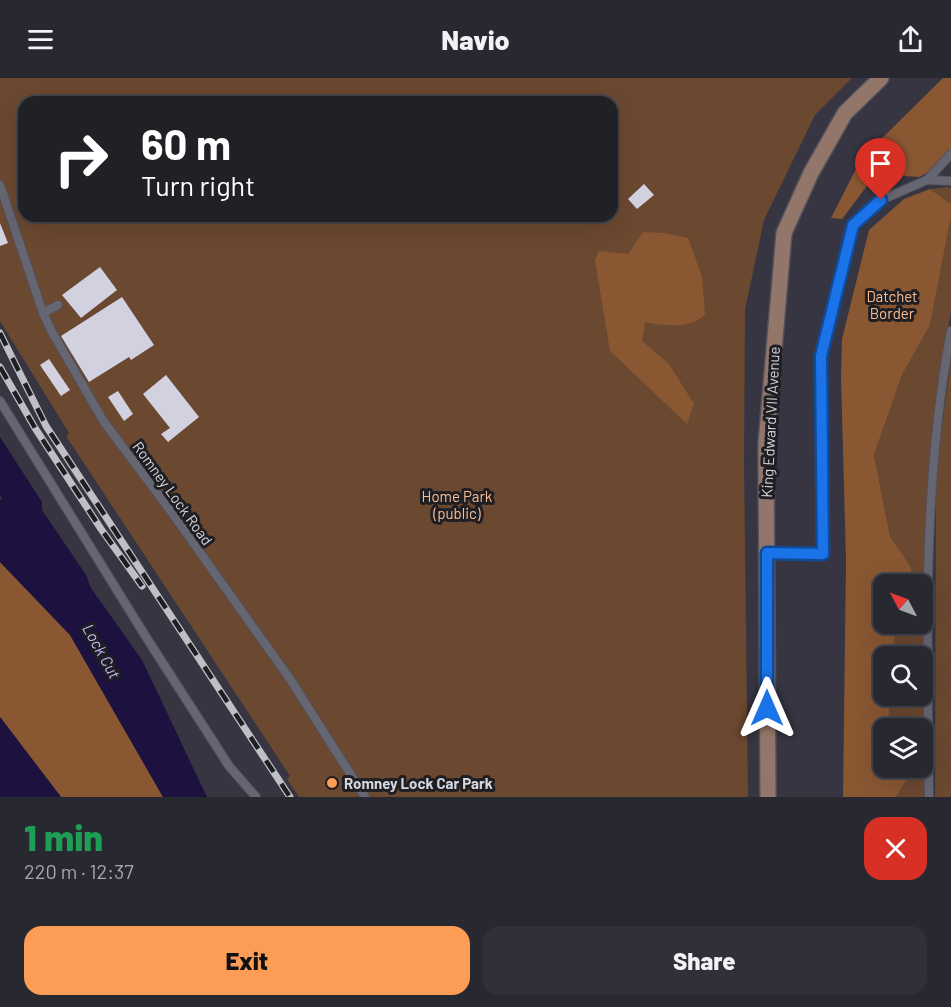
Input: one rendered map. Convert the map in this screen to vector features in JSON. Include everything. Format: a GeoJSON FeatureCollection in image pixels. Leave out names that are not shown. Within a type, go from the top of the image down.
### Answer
{"type":"FeatureCollection","features":[{"type":"Feature","properties":{"kind":"main road","name":"King Edward VII Avenue"},"geometry":{"type":"LineString","coordinates":[[768,797],[766,444],[784,233],[811,173],[846,113],[881,78]]}},
{"type":"Feature","properties":{"kind":"lane"},"geometry":{"type":"LineString","coordinates":[[767,553],[823,554],[821,356],[853,225],[881,200],[927,180],[951,154]]}},
{"type":"Feature","properties":{"kind":"lane"},"geometry":{"type":"LineString","coordinates":[[927,180],[951,181]]}},
{"type":"Feature","properties":{"kind":"lane","name":"Romney Lock Road"},"geometry":{"type":"LineString","coordinates":[[0,185],[43,313],[104,422],[290,678],[365,797]]}},
{"type":"Feature","properties":{"kind":"lane"},"geometry":{"type":"LineString","coordinates":[[43,313],[58,305]]}},
{"type":"Feature","properties":{"kind":"lane"},"geometry":{"type":"LineString","coordinates":[[929,797],[931,515],[939,405],[951,331]]}},
{"type":"Feature","properties":{"kind":"lane"},"geometry":{"type":"LineString","coordinates":[[0,401],[204,728],[236,776],[256,797]]}},
{"type":"Feature","properties":{"kind":"green space","name":"Home Park (public)"},"geometry":{"type":"Polygon","coordinates":[[[0,78],[852,78],[815,115],[764,220],[745,310],[744,463],[748,797],[299,797],[287,779],[290,776],[66,436],[69,433],[0,321],[0,78]]]}},
{"type":"Feature","properties":{"kind":"green space"},"geometry":{"type":"Polygon","coordinates":[[[943,78],[951,78],[951,161],[919,177],[876,174],[842,219],[831,218],[861,159],[943,78]]]}},
{"type":"Feature","properties":{"kind":"green space"},"geometry":{"type":"Polygon","coordinates":[[[951,188],[951,204],[930,189],[951,188]]]}},
{"type":"Feature","properties":{"kind":"green space","name":"Datchet Border"},"geometry":{"type":"Polygon","coordinates":[[[930,189],[951,204],[951,217],[930,325],[902,375],[874,455],[890,536],[911,567],[912,574],[873,574],[873,634],[895,634],[894,646],[873,646],[873,706],[889,706],[889,718],[873,718],[873,778],[908,778],[896,797],[843,797],[846,560],[842,339],[869,230],[904,199],[930,189]]]}},
{"type":"Feature","properties":{"kind":"green space"},"geometry":{"type":"Polygon","coordinates":[[[951,217],[951,312],[938,383],[929,464],[927,574],[912,574],[911,567],[890,536],[874,455],[902,375],[930,325],[951,217]]]}},
{"type":"Feature","properties":{"kind":"green space"},"geometry":{"type":"Polygon","coordinates":[[[643,232],[688,238],[702,276],[705,315],[692,323],[684,324],[645,322],[642,341],[669,364],[694,404],[687,424],[610,351],[595,260],[599,251],[628,254],[643,232]]]}},
{"type":"Feature","properties":{"kind":"green space"},"geometry":{"type":"Polygon","coordinates":[[[951,358],[951,797],[935,797],[936,472],[951,358]]]}},
{"type":"Feature","properties":{"kind":"green space"},"geometry":{"type":"Polygon","coordinates":[[[0,562],[70,635],[163,797],[61,797],[0,717],[0,562]]]}},
{"type":"Feature","properties":{"kind":"green space"},"geometry":{"type":"Polygon","coordinates":[[[895,634],[926,634],[925,646],[894,646],[895,634]]]}},
{"type":"Feature","properties":{"kind":"green space"},"geometry":{"type":"Polygon","coordinates":[[[889,706],[924,706],[924,718],[889,718],[889,706]]]}},
{"type":"Feature","properties":{"kind":"green space"},"geometry":{"type":"Polygon","coordinates":[[[908,778],[925,778],[925,797],[896,797],[908,778]]]}},
{"type":"Feature","properties":{"kind":"water","name":"Lock Cut"},"geometry":{"type":"Polygon","coordinates":[[[0,437],[42,502],[42,510],[86,575],[91,588],[142,660],[207,797],[163,797],[70,635],[0,562],[0,499],[3,500],[0,495],[0,437]]]}},
{"type":"Feature","properties":{"kind":"water"},"geometry":{"type":"Polygon","coordinates":[[[0,717],[61,797],[0,797],[0,717]]]}},
{"type":"Feature","properties":{"kind":"building"},"geometry":{"type":"Polygon","coordinates":[[[644,184],[654,195],[637,209],[628,199],[644,184]]]}},
{"type":"Feature","properties":{"kind":"building"},"geometry":{"type":"Polygon","coordinates":[[[0,223],[8,243],[0,246],[0,223]]]}},
{"type":"Feature","properties":{"kind":"building"},"geometry":{"type":"Polygon","coordinates":[[[100,267],[117,290],[81,318],[62,295],[100,267]]]}},
{"type":"Feature","properties":{"kind":"building"},"geometry":{"type":"Polygon","coordinates":[[[122,297],[154,345],[131,360],[129,357],[89,382],[61,336],[122,297]]]}},
{"type":"Feature","properties":{"kind":"building"},"geometry":{"type":"Polygon","coordinates":[[[49,359],[70,390],[61,396],[40,365],[49,359]]]}},
{"type":"Feature","properties":{"kind":"building"},"geometry":{"type":"Polygon","coordinates":[[[166,375],[199,417],[168,442],[161,434],[170,428],[143,394],[166,375]]]}},
{"type":"Feature","properties":{"kind":"building"},"geometry":{"type":"Polygon","coordinates":[[[118,391],[133,414],[124,421],[108,397],[118,391]]]}},
{"type":"Feature","properties":{"kind":"railway"},"geometry":{"type":"LineString","coordinates":[[0,333],[46,426],[290,797]]}},
{"type":"Feature","properties":{"kind":"railway"},"geometry":{"type":"LineString","coordinates":[[0,367],[35,428],[101,529],[142,586]]}},
{"type":"Feature","properties":{"kind":"place","name":"Romney Lock Car Park"},"geometry":{"type":"Point","coordinates":[332,783]}},
{"type":"Feature","properties":{"kind":"route"},"geometry":{"type":"LineString","coordinates":[[767,708],[767,553],[823,554],[821,356],[853,225],[881,200]]}}]}
